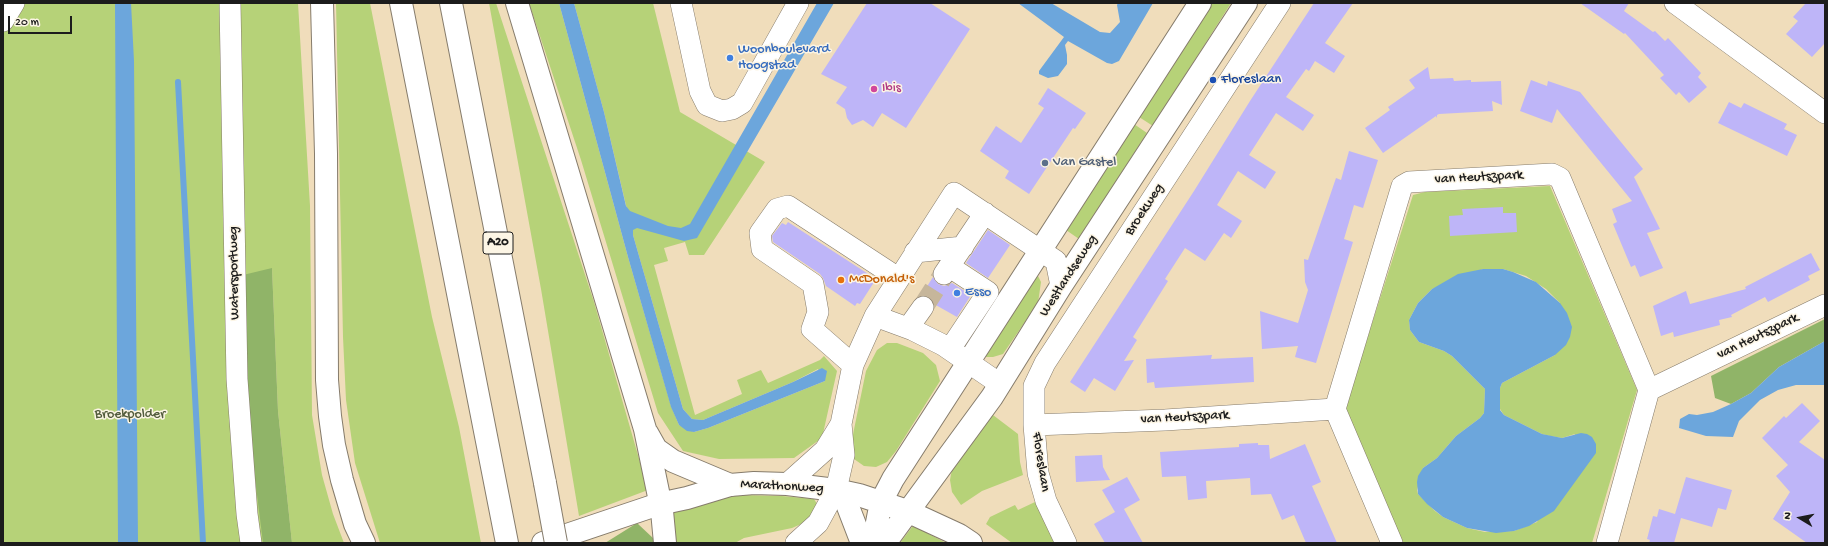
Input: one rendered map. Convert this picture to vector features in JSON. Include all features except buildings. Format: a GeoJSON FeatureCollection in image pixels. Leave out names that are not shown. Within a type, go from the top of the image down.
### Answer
{"type":"FeatureCollection","features":[{"type":"Feature","properties":{"kind":"main road"},"geometry":{"type":"LineString","coordinates":[[322,3],[326,154],[327,380],[334,445],[359,537]]}},
{"type":"Feature","properties":{"kind":"main road"},"geometry":{"type":"LineString","coordinates":[[401,3],[499,498],[506,543]]}},
{"type":"Feature","properties":{"kind":"main road","name":"A20"},"geometry":{"type":"LineString","coordinates":[[451,3],[556,543]]}},
{"type":"Feature","properties":{"kind":"main road"},"geometry":{"type":"LineString","coordinates":[[518,3],[645,429],[665,532],[665,543]]}},
{"type":"Feature","properties":{"kind":"main road"},"geometry":{"type":"LineString","coordinates":[[873,543],[881,502],[893,479],[1200,3]]}},
{"type":"Feature","properties":{"kind":"main road","name":"Westlandseweg"},"geometry":{"type":"LineString","coordinates":[[885,543],[907,511],[980,414],[1061,286],[1246,3]]}},
{"type":"Feature","properties":{"kind":"main road"},"geometry":{"type":"LineString","coordinates":[[645,429],[656,449],[673,461],[730,485]]}},
{"type":"Feature","properties":{"kind":"main road","name":"Marathonweg"},"geometry":{"type":"LineString","coordinates":[[543,543],[660,504],[688,498],[730,485],[787,484],[836,490],[881,502],[907,511],[959,535],[971,543]]}},
{"type":"Feature","properties":{"kind":"main road"},"geometry":{"type":"LineString","coordinates":[[836,490],[848,504],[862,543]]}},
{"type":"Feature","properties":{"kind":"street"},"geometry":{"type":"LineString","coordinates":[[3,21],[14,3]]}},
{"type":"Feature","properties":{"kind":"street","name":"Watersportweg"},"geometry":{"type":"LineString","coordinates":[[230,3],[237,379],[247,514],[251,543]]}},
{"type":"Feature","properties":{"kind":"street"},"geometry":{"type":"LineString","coordinates":[[682,3],[700,91],[707,105],[722,111],[732,109],[742,103],[798,3]]}},
{"type":"Feature","properties":{"kind":"street","name":"Broekweg"},"geometry":{"type":"LineString","coordinates":[[1034,425],[1034,386],[1045,363],[1280,3]]}},
{"type":"Feature","properties":{"kind":"street"},"geometry":{"type":"LineString","coordinates":[[1675,3],[1825,113]]}},
{"type":"Feature","properties":{"kind":"street","name":"van Heutszpark"},"geometry":{"type":"LineString","coordinates":[[1034,425],[1335,410],[1402,186],[1409,182],[1552,174],[1560,178],[1649,390],[1825,305]]}},
{"type":"Feature","properties":{"kind":"street"},"geometry":{"type":"LineString","coordinates":[[796,543],[818,523],[836,490],[844,456],[841,424],[853,365],[875,316],[954,193],[1056,261],[1061,286]]}},
{"type":"Feature","properties":{"kind":"street"},"geometry":{"type":"LineString","coordinates":[[853,365],[812,329],[818,312],[813,284],[762,249],[760,233],[777,209],[788,206],[898,278]]}},
{"type":"Feature","properties":{"kind":"street"},"geometry":{"type":"LineString","coordinates":[[950,349],[988,292],[947,270],[985,213]]}},
{"type":"Feature","properties":{"kind":"street"},"geometry":{"type":"LineString","coordinates":[[915,252],[963,247]]}},
{"type":"Feature","properties":{"kind":"street"},"geometry":{"type":"LineString","coordinates":[[908,328],[923,307]]}},
{"type":"Feature","properties":{"kind":"street"},"geometry":{"type":"LineString","coordinates":[[875,316],[908,328],[950,349],[1000,384]]}},
{"type":"Feature","properties":{"kind":"street"},"geometry":{"type":"LineString","coordinates":[[1607,543],[1649,390]]}},
{"type":"Feature","properties":{"kind":"street"},"geometry":{"type":"LineString","coordinates":[[1335,410],[1392,543]]}},
{"type":"Feature","properties":{"kind":"street"},"geometry":{"type":"LineString","coordinates":[[787,484],[825,450],[841,424]]}},
{"type":"Feature","properties":{"kind":"street","name":"Floreslaan"},"geometry":{"type":"LineString","coordinates":[[1034,425],[1038,473],[1046,501],[1066,543]]}},
{"type":"Feature","properties":{"kind":"green space","name":"Broekpolder"},"geometry":{"type":"Polygon","coordinates":[[[3,3],[298,3],[310,206],[312,415],[322,475],[333,514],[344,543],[292,543],[278,411],[272,268],[273,543],[3,543],[3,3]]]}},
{"type":"Feature","properties":{"kind":"green space"},"geometry":{"type":"Polygon","coordinates":[[[336,3],[370,3],[432,317],[459,427],[481,543],[380,543],[355,463],[346,400],[343,337],[336,3]]]}},
{"type":"Feature","properties":{"kind":"green space"},"geometry":{"type":"Polygon","coordinates":[[[489,3],[496,3],[594,302],[648,490],[579,516],[541,289],[489,3]]]}},
{"type":"Feature","properties":{"kind":"green space"},"geometry":{"type":"Polygon","coordinates":[[[529,3],[559,3],[628,257],[671,406],[679,425],[694,432],[708,428],[825,381],[818,369],[793,382],[703,420],[692,419],[683,409],[633,235],[604,112],[574,3],[653,3],[680,112],[765,162],[704,255],[689,255],[685,242],[664,248],[668,261],[654,265],[695,415],[742,394],[737,380],[761,370],[768,383],[820,360],[824,356],[837,371],[822,438],[794,458],[719,459],[683,451],[658,413],[581,160],[529,3]]]}},
{"type":"Feature","properties":{"kind":"green space"},"geometry":{"type":"Polygon","coordinates":[[[1212,3],[1231,3],[1153,126],[1139,117],[1212,3]]]}},
{"type":"Feature","properties":{"kind":"green space"},"geometry":{"type":"Polygon","coordinates":[[[1134,124],[1147,133],[1079,239],[1066,230],[1134,124]]]}},
{"type":"Feature","properties":{"kind":"green space"},"geometry":{"type":"Polygon","coordinates":[[[1550,186],[1637,390],[1592,543],[1403,543],[1346,413],[1347,402],[1413,195],[1425,192],[1550,186]],[[1483,269],[1432,289],[1418,303],[1409,320],[1410,330],[1419,342],[1444,351],[1452,356],[1485,389],[1484,413],[1480,418],[1456,436],[1437,458],[1423,468],[1417,490],[1418,494],[1443,517],[1467,528],[1485,532],[1514,531],[1537,522],[1575,434],[1562,438],[1542,434],[1504,415],[1500,409],[1500,388],[1502,383],[1555,355],[1560,303],[1546,289],[1526,276],[1503,269],[1483,269]]]}},
{"type":"Feature","properties":{"kind":"green space"},"geometry":{"type":"Polygon","coordinates":[[[272,268],[278,411],[292,543],[263,543],[246,406],[243,275],[272,268]]]}},
{"type":"Feature","properties":{"kind":"green space"},"geometry":{"type":"Polygon","coordinates":[[[1037,274],[1041,282],[1038,303],[1003,354],[993,357],[985,357],[1037,274]]]}},
{"type":"Feature","properties":{"kind":"green space"},"geometry":{"type":"Polygon","coordinates":[[[1825,319],[1825,341],[1779,367],[1751,393],[1731,404],[1715,398],[1711,376],[1825,319]]]}},
{"type":"Feature","properties":{"kind":"green space"},"geometry":{"type":"Polygon","coordinates":[[[887,343],[897,343],[923,353],[936,365],[940,381],[896,451],[887,462],[876,467],[864,466],[854,459],[851,454],[851,444],[866,371],[877,350],[887,343]]]}},
{"type":"Feature","properties":{"kind":"green space"},"geometry":{"type":"Polygon","coordinates":[[[989,412],[1018,434],[1020,462],[1023,475],[982,491],[961,505],[952,492],[950,480],[952,469],[989,412]]]}},
{"type":"Feature","properties":{"kind":"green space"},"geometry":{"type":"Polygon","coordinates":[[[740,495],[782,496],[814,499],[819,507],[806,522],[792,528],[744,538],[735,543],[675,543],[676,539],[670,510],[705,501],[740,495]]]}},
{"type":"Feature","properties":{"kind":"green space"},"geometry":{"type":"Polygon","coordinates":[[[1035,502],[1056,543],[1012,543],[986,524],[990,517],[1015,505],[1018,510],[1035,502]]]}},
{"type":"Feature","properties":{"kind":"green space"},"geometry":{"type":"Polygon","coordinates":[[[637,523],[654,539],[655,543],[605,543],[637,523]]]}},
{"type":"Feature","properties":{"kind":"green space"},"geometry":{"type":"Polygon","coordinates":[[[912,527],[916,527],[946,543],[900,543],[912,527]]]}},
{"type":"Feature","properties":{"kind":"water"},"geometry":{"type":"Polygon","coordinates":[[[115,3],[131,3],[134,61],[138,543],[118,543],[115,3]]]}},
{"type":"Feature","properties":{"kind":"water"},"geometry":{"type":"Polygon","coordinates":[[[559,3],[574,3],[604,112],[626,206],[630,211],[668,226],[681,228],[690,224],[817,3],[834,3],[697,238],[684,241],[637,228],[633,230],[633,235],[683,409],[692,419],[703,420],[793,382],[822,368],[827,371],[825,381],[708,428],[694,432],[687,431],[679,425],[671,407],[628,257],[559,3]]]}},
{"type":"Feature","properties":{"kind":"water"},"geometry":{"type":"Polygon","coordinates":[[[1018,3],[1051,3],[1100,32],[1110,33],[1120,22],[1117,5],[1118,3],[1153,3],[1119,61],[1112,64],[1107,63],[1068,41],[1065,45],[1067,64],[1058,76],[1048,78],[1039,74],[1039,71],[1064,37],[1018,3]]]}},
{"type":"Feature","properties":{"kind":"water"},"geometry":{"type":"Polygon","coordinates":[[[1483,269],[1503,269],[1536,282],[1560,303],[1567,313],[1572,327],[1570,337],[1566,345],[1555,355],[1502,383],[1500,388],[1500,410],[1504,415],[1542,434],[1562,438],[1581,433],[1587,434],[1592,437],[1596,444],[1596,453],[1554,511],[1529,526],[1514,531],[1496,533],[1467,528],[1443,517],[1427,504],[1418,494],[1418,476],[1423,468],[1437,458],[1456,436],[1480,418],[1484,413],[1485,389],[1452,356],[1444,351],[1419,342],[1410,330],[1409,320],[1418,303],[1432,289],[1458,274],[1483,269]]]}},
{"type":"Feature","properties":{"kind":"water"},"geometry":{"type":"Polygon","coordinates":[[[1825,341],[1825,385],[1796,385],[1778,390],[1760,400],[1739,421],[1733,437],[1706,436],[1679,428],[1680,419],[1689,414],[1697,415],[1713,412],[1731,404],[1751,393],[1779,367],[1825,341]]]}},
{"type":"Feature","properties":{"kind":"waterway"},"geometry":{"type":"LineString","coordinates":[[178,82],[203,543]]}},
{"type":"Feature","properties":{"kind":"tunnel"},"geometry":{"type":"LineString","coordinates":[[923,307],[944,274]]}},
{"type":"Feature","properties":{"kind":"place","name":"Woonboulevard Hoogstad"},"geometry":{"type":"Point","coordinates":[730,58]}},
{"type":"Feature","properties":{"kind":"place","name":"Floreslaan"},"geometry":{"type":"Point","coordinates":[1213,80]}},
{"type":"Feature","properties":{"kind":"place","name":"Ibis"},"geometry":{"type":"Point","coordinates":[874,89]}},
{"type":"Feature","properties":{"kind":"place","name":"Van Gastel"},"geometry":{"type":"Point","coordinates":[1045,163]}},
{"type":"Feature","properties":{"kind":"place","name":"McDonald's"},"geometry":{"type":"Point","coordinates":[841,280]}},
{"type":"Feature","properties":{"kind":"place","name":"Esso"},"geometry":{"type":"Point","coordinates":[957,293]}}]}
